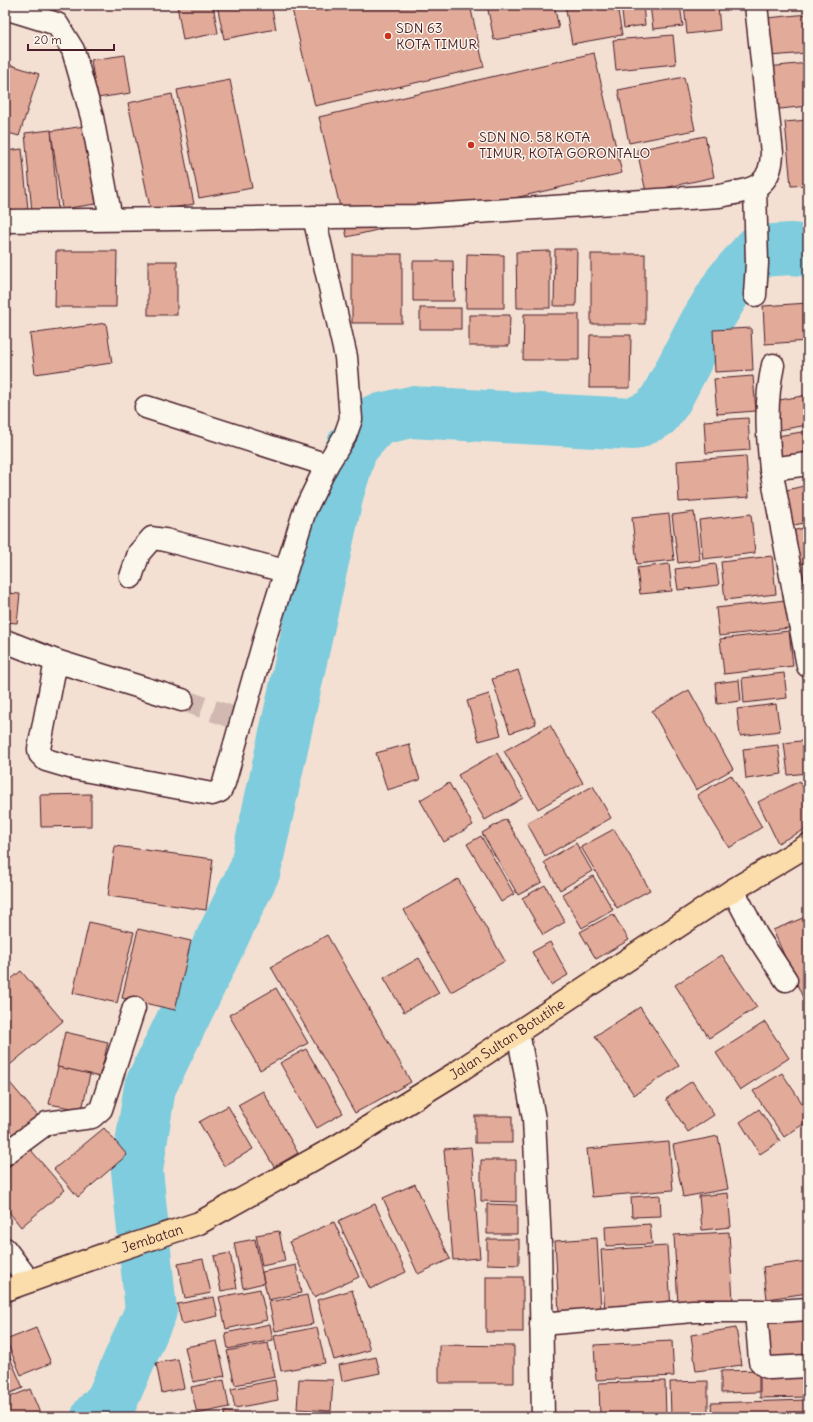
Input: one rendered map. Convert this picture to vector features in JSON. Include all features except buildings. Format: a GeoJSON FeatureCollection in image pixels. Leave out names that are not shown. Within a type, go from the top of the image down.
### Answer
{"type":"FeatureCollection","features":[{"type":"Feature","properties":{"kind":"main road","name":"Jalan Sultan Botutihe"},"geometry":{"type":"LineString","coordinates":[[199,1223],[339,1144],[456,1073],[733,890],[808,845]]}},
{"type":"Feature","properties":{"kind":"main road","name":"Jembatan"},"geometry":{"type":"LineString","coordinates":[[30,1281],[199,1223]]}},
{"type":"Feature","properties":{"kind":"main road"},"geometry":{"type":"LineString","coordinates":[[5,1290],[30,1281]]}},
{"type":"Feature","properties":{"kind":"street"},"geometry":{"type":"LineString","coordinates":[[5,221],[416,216],[719,196],[755,188],[766,180],[772,166],[772,153],[756,5]]}},
{"type":"Feature","properties":{"kind":"street"},"geometry":{"type":"LineString","coordinates":[[5,8],[57,24],[73,50],[92,117],[111,219]]}},
{"type":"Feature","properties":{"kind":"street"},"geometry":{"type":"LineString","coordinates":[[755,188],[757,263],[755,295]]}},
{"type":"Feature","properties":{"kind":"street"},"geometry":{"type":"LineString","coordinates":[[56,661],[39,749],[40,754],[46,760],[73,768],[212,794],[220,791],[224,782],[266,631],[305,510],[327,465],[345,436],[351,419],[346,357],[314,217]]}},
{"type":"Feature","properties":{"kind":"street"},"geometry":{"type":"LineString","coordinates":[[773,365],[767,403],[767,436],[771,469],[808,666]]}},
{"type":"Feature","properties":{"kind":"street"},"geometry":{"type":"LineString","coordinates":[[146,407],[327,465]]}},
{"type":"Feature","properties":{"kind":"street"},"geometry":{"type":"LineString","coordinates":[[771,469],[808,464]]}},
{"type":"Feature","properties":{"kind":"street"},"geometry":{"type":"LineString","coordinates":[[131,577],[139,553],[152,538],[285,571]]}},
{"type":"Feature","properties":{"kind":"street"},"geometry":{"type":"LineString","coordinates":[[5,641],[56,661],[182,700]]}},
{"type":"Feature","properties":{"kind":"street"},"geometry":{"type":"LineString","coordinates":[[733,890],[757,936],[786,980]]}},
{"type":"Feature","properties":{"kind":"street"},"geometry":{"type":"LineString","coordinates":[[5,1154],[47,1122],[92,1117],[102,1109],[134,1008]]}},
{"type":"Feature","properties":{"kind":"street"},"geometry":{"type":"LineString","coordinates":[[518,1032],[534,1119],[540,1244],[543,1417]]}},
{"type":"Feature","properties":{"kind":"street"},"geometry":{"type":"LineString","coordinates":[[5,1249],[30,1281]]}},
{"type":"Feature","properties":{"kind":"street"},"geometry":{"type":"LineString","coordinates":[[541,1324],[693,1311],[778,1311],[808,1309]]}},
{"type":"Feature","properties":{"kind":"street"},"geometry":{"type":"LineString","coordinates":[[756,1311],[760,1361],[764,1366],[770,1368],[808,1366]]}},
{"type":"Feature","properties":{"kind":"waterway"},"geometry":{"type":"LineString","coordinates":[[97,1417],[111,1402],[151,1311],[137,1170],[150,1087],[255,870],[338,493],[352,447],[376,420],[411,412],[633,424],[656,413],[666,399],[705,324],[730,283],[758,251],[792,249],[808,251]]}},
{"type":"Feature","properties":{"kind":"tunnel"},"geometry":{"type":"LineString","coordinates":[[182,700],[241,720]]}},
{"type":"Feature","properties":{"kind":"place","name":"SDN 63 KOTA TIMUR"},"geometry":{"type":"Point","coordinates":[388,36]}},
{"type":"Feature","properties":{"kind":"place","name":"SDN NO. 58 KOTA TIMUR, KOTA GORONTALO"},"geometry":{"type":"Point","coordinates":[471,145]}}]}
